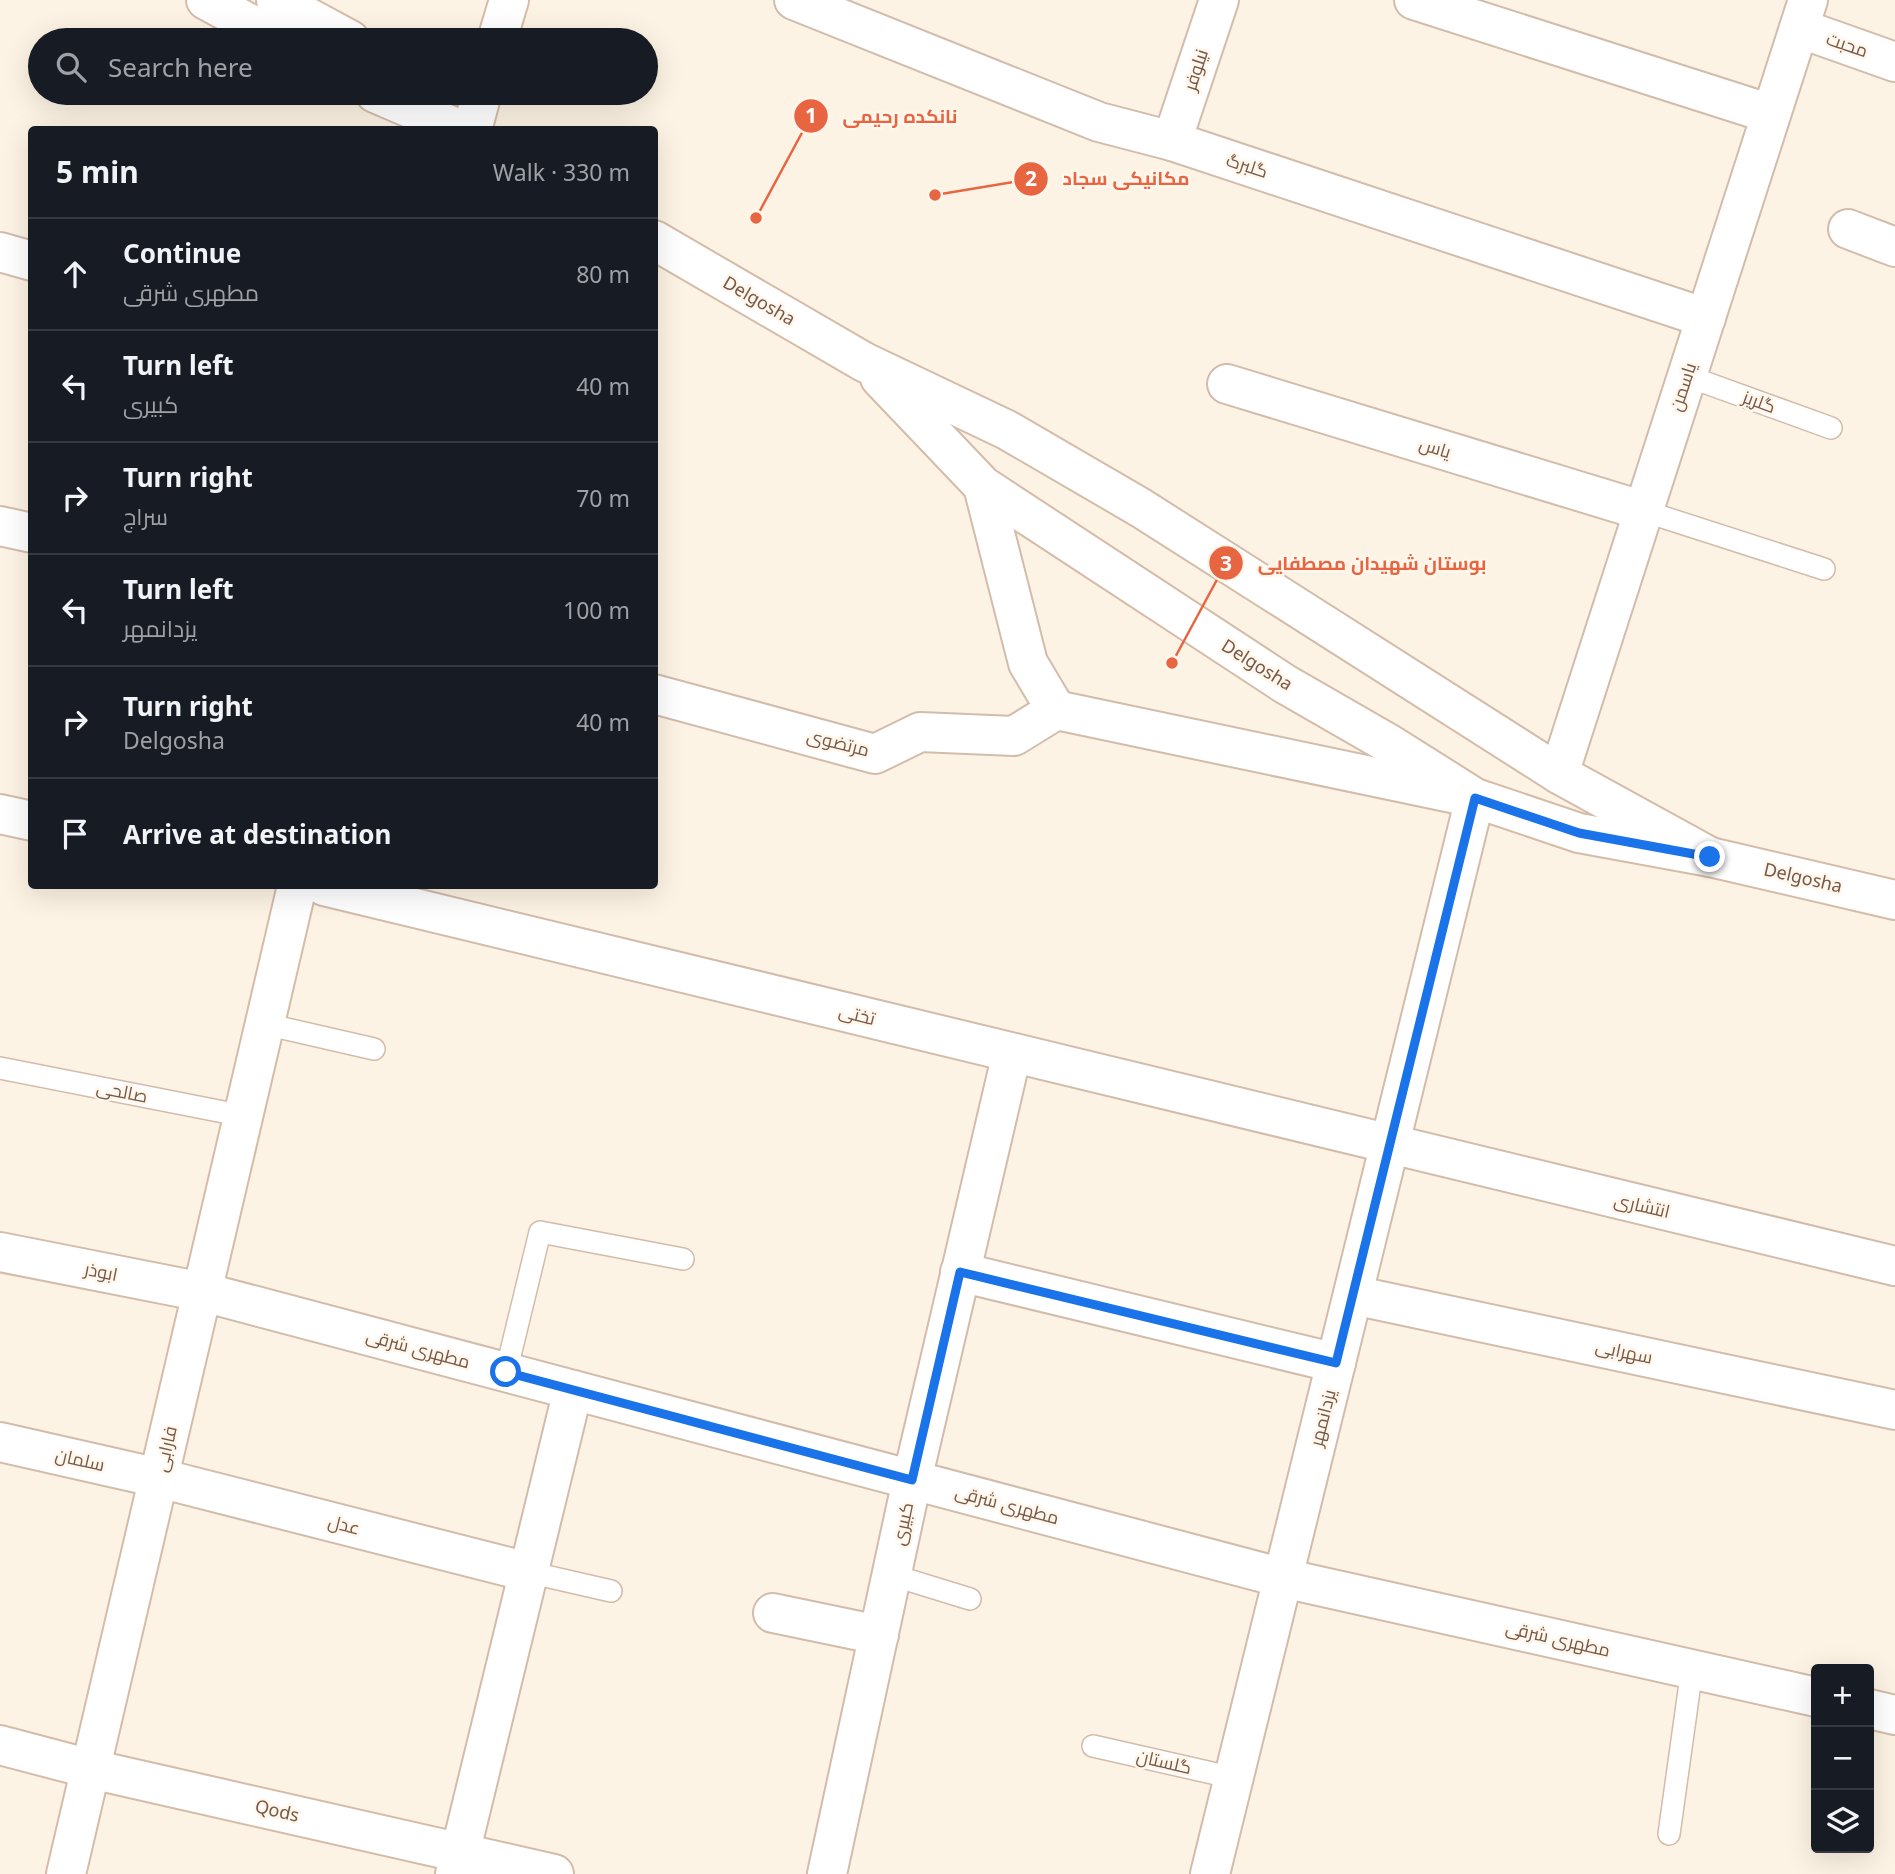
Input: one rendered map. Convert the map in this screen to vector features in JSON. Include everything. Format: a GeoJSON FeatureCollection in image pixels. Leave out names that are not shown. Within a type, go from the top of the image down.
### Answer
{"type":"FeatureCollection","features":[{"type":"Feature","properties":{"kind":"street"},"geometry":{"type":"LineString","coordinates":[[206,0],[257,28]]}},
{"type":"Feature","properties":{"kind":"street"},"geometry":{"type":"LineString","coordinates":[[276,0],[328,28]]}},
{"type":"Feature","properties":{"kind":"street"},"geometry":{"type":"LineString","coordinates":[[501,28],[509,0]]}},
{"type":"Feature","properties":{"kind":"street","name":"گلبرگ"},"geometry":{"type":"LineString","coordinates":[[794,0],[1099,122],[1172,141],[1706,318]]}},
{"type":"Feature","properties":{"kind":"street","name":"نیلوفر"},"geometry":{"type":"LineString","coordinates":[[1172,141],[1219,0]]}},
{"type":"Feature","properties":{"kind":"street"},"geometry":{"type":"LineString","coordinates":[[1414,0],[1771,114]]}},
{"type":"Feature","properties":{"kind":"street","name":"یاسمن"},"geometry":{"type":"LineString","coordinates":[[1559,774],[1803,14]]}},
{"type":"Feature","properties":{"kind":"street","name":"محبت"},"geometry":{"type":"LineString","coordinates":[[1803,14],[1895,62]]}},
{"type":"Feature","properties":{"kind":"street"},"geometry":{"type":"LineString","coordinates":[[403,105],[452,126]]}},
{"type":"Feature","properties":{"kind":"street"},"geometry":{"type":"LineString","coordinates":[[440,105],[462,126]]}},
{"type":"Feature","properties":{"kind":"street"},"geometry":{"type":"LineString","coordinates":[[473,126],[479,105]]}},
{"type":"Feature","properties":{"kind":"street"},"geometry":{"type":"LineString","coordinates":[[1848,229],[1895,247]]}},
{"type":"Feature","properties":{"kind":"street","name":"Delgosha"},"geometry":{"type":"LineString","coordinates":[[658,242],[864,362],[1007,430],[1141,508],[1559,774],[1710,857]]}},
{"type":"Feature","properties":{"kind":"street"},"geometry":{"type":"LineString","coordinates":[[0,251],[28,260]]}},
{"type":"Feature","properties":{"kind":"street","name":"Delgosha"},"geometry":{"type":"LineString","coordinates":[[864,362],[982,486],[1285,684],[1391,745],[1475,798],[1579,833],[1710,857],[1895,900]]}},
{"type":"Feature","properties":{"kind":"street","name":"یاس"},"geometry":{"type":"LineString","coordinates":[[1227,384],[1644,511]]}},
{"type":"Feature","properties":{"kind":"street"},"geometry":{"type":"LineString","coordinates":[[982,486],[1028,663],[1056,710],[1475,798]]}},
{"type":"Feature","properties":{"kind":"street"},"geometry":{"type":"LineString","coordinates":[[0,526],[28,532]]}},
{"type":"Feature","properties":{"kind":"street","name":"مرتضوی"},"geometry":{"type":"LineString","coordinates":[[658,695],[875,754],[920,732],[1014,736],[1056,710]]}},
{"type":"Feature","properties":{"kind":"street","name":"یزدانمهر"},"geometry":{"type":"LineString","coordinates":[[1210,1874],[1475,798]]}},
{"type":"Feature","properties":{"kind":"street"},"geometry":{"type":"LineString","coordinates":[[0,814],[28,820]]}},
{"type":"Feature","properties":{"kind":"street","name":"فارابی"},"geometry":{"type":"LineString","coordinates":[[66,1874],[296,889]]}},
{"type":"Feature","properties":{"kind":"street","name":"تختی"},"geometry":{"type":"LineString","coordinates":[[336,889],[1390,1146]]}},
{"type":"Feature","properties":{"kind":"street","name":"کبیری"},"geometry":{"type":"LineString","coordinates":[[827,1874],[912,1480],[1012,1053]]}},
{"type":"Feature","properties":{"kind":"street","name":"انتشاری"},"geometry":{"type":"LineString","coordinates":[[1390,1146],[1895,1266]]}},
{"type":"Feature","properties":{"kind":"street","name":"ابوذر"},"geometry":{"type":"LineString","coordinates":[[0,1252],[202,1292]]}},
{"type":"Feature","properties":{"kind":"street"},"geometry":{"type":"LineString","coordinates":[[960,1272],[1336,1363]]}},
{"type":"Feature","properties":{"kind":"street","name":"مطهری شرقی"},"geometry":{"type":"LineString","coordinates":[[202,1292],[1283,1578],[1811,1696]]}},
{"type":"Feature","properties":{"kind":"street","name":"سهرابی"},"geometry":{"type":"LineString","coordinates":[[1353,1295],[1895,1410]]}},
{"type":"Feature","properties":{"kind":"street"},"geometry":{"type":"LineString","coordinates":[[458,1863],[573,1390]]}},
{"type":"Feature","properties":{"kind":"street","name":"سلمان"},"geometry":{"type":"LineString","coordinates":[[0,1443],[159,1478]]}},
{"type":"Feature","properties":{"kind":"street","name":"عدل"},"geometry":{"type":"LineString","coordinates":[[159,1478],[528,1572]]}},
{"type":"Feature","properties":{"kind":"street"},"geometry":{"type":"LineString","coordinates":[[773,1613],[878,1635]]}},
{"type":"Feature","properties":{"kind":"street"},"geometry":{"type":"LineString","coordinates":[[1874,1710],[1895,1715]]}},
{"type":"Feature","properties":{"kind":"street","name":"Qods"},"geometry":{"type":"LineString","coordinates":[[0,1745],[458,1863],[554,1874]]}},
{"type":"Feature","properties":{"kind":"lane","name":"گلریز"},"geometry":{"type":"LineString","coordinates":[[1687,376],[1831,428]]}},
{"type":"Feature","properties":{"kind":"lane"},"geometry":{"type":"LineString","coordinates":[[1644,511],[1825,569]]}},
{"type":"Feature","properties":{"kind":"lane"},"geometry":{"type":"LineString","coordinates":[[265,1024],[374,1049]]}},
{"type":"Feature","properties":{"kind":"lane","name":"صالحی"},"geometry":{"type":"LineString","coordinates":[[0,1068],[244,1116]]}},
{"type":"Feature","properties":{"kind":"lane"},"geometry":{"type":"LineString","coordinates":[[506,1372],[540,1232],[682,1259]]}},
{"type":"Feature","properties":{"kind":"lane"},"geometry":{"type":"LineString","coordinates":[[528,1572],[611,1591]]}},
{"type":"Feature","properties":{"kind":"lane"},"geometry":{"type":"LineString","coordinates":[[892,1575],[970,1599]]}},
{"type":"Feature","properties":{"kind":"lane"},"geometry":{"type":"LineString","coordinates":[[1669,1833],[1692,1669]]}},
{"type":"Feature","properties":{"kind":"lane","name":"گلستان"},"geometry":{"type":"LineString","coordinates":[[1093,1746],[1234,1778]]}},
{"type":"Feature","properties":{"kind":"place","name":"مکانیکی سجاد"},"geometry":{"type":"Point","coordinates":[935,195]}},
{"type":"Feature","properties":{"kind":"place","name":"نانکده رحیمی"},"geometry":{"type":"Point","coordinates":[756,218]}},
{"type":"Feature","properties":{"kind":"place","name":"بوستان شهیدان مصطفایی"},"geometry":{"type":"Point","coordinates":[1172,663]}},
{"type":"Feature","properties":{"kind":"route"},"geometry":{"type":"LineString","coordinates":[[506,1372],[912,1480],[960,1272],[1336,1363],[1475,798],[1579,833],[1710,857]]}}]}
